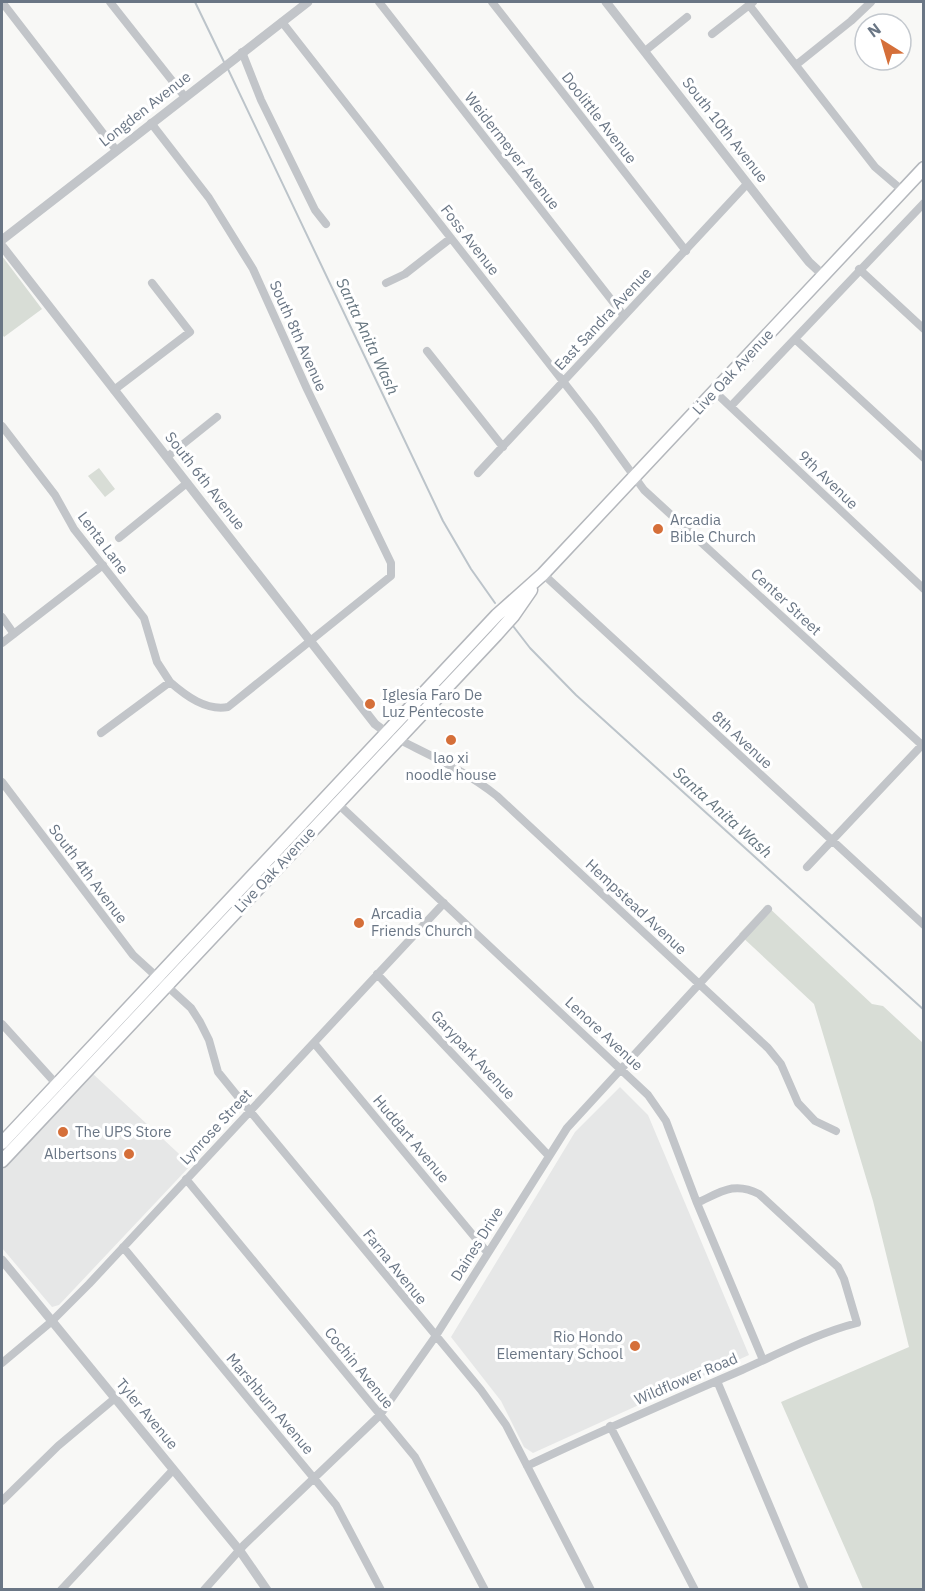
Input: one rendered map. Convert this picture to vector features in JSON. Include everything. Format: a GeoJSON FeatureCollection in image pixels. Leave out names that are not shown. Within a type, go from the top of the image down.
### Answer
{"type":"FeatureCollection","features":[{"type":"Feature","properties":{"kind":"main road","name":"Live Oak Avenue"},"geometry":{"type":"LineString","coordinates":[[2,1161],[61,1089],[924,168]]}},
{"type":"Feature","properties":{"kind":"main road","name":"Live Oak Avenue"},"geometry":{"type":"LineString","coordinates":[[2,1143],[61,1089]]}},
{"type":"Feature","properties":{"kind":"street"},"geometry":{"type":"LineString","coordinates":[[2,2],[116,150]]}},
{"type":"Feature","properties":{"kind":"street"},"geometry":{"type":"LineString","coordinates":[[110,2],[185,97]]}},
{"type":"Feature","properties":{"kind":"street","name":"Longden Avenue"},"geometry":{"type":"LineString","coordinates":[[2,240],[308,2]]}},
{"type":"Feature","properties":{"kind":"street","name":"Weidermeyer Avenue"},"geometry":{"type":"LineString","coordinates":[[379,2],[624,316]]}},
{"type":"Feature","properties":{"kind":"street","name":"Doolittle Avenue"},"geometry":{"type":"LineString","coordinates":[[492,2],[686,251]]}},
{"type":"Feature","properties":{"kind":"street","name":"South 10th Avenue"},"geometry":{"type":"LineString","coordinates":[[606,2],[747,184],[809,262],[823,275]]}},
{"type":"Feature","properties":{"kind":"street"},"geometry":{"type":"LineString","coordinates":[[796,65],[871,2]]}},
{"type":"Feature","properties":{"kind":"street"},"geometry":{"type":"LineString","coordinates":[[712,34],[751,3],[875,167],[903,191]]}},
{"type":"Feature","properties":{"kind":"street"},"geometry":{"type":"LineString","coordinates":[[645,51],[687,17]]}},
{"type":"Feature","properties":{"kind":"street","name":"Foss Avenue"},"geometry":{"type":"LineString","coordinates":[[282,22],[634,476]]}},
{"type":"Feature","properties":{"kind":"street"},"geometry":{"type":"LineString","coordinates":[[242,52],[261,100],[315,210],[326,224]]}},
{"type":"Feature","properties":{"kind":"street","name":"South 8th Avenue"},"geometry":{"type":"LineString","coordinates":[[151,123],[209,198],[253,269],[307,389],[391,562],[391,576],[310,641]]}},
{"type":"Feature","properties":{"kind":"street","name":"East Sandra Avenue"},"geometry":{"type":"LineString","coordinates":[[478,472],[747,184]]}},
{"type":"Feature","properties":{"kind":"street","name":"Live Oak Avenue"},"geometry":{"type":"LineString","coordinates":[[731,406],[924,203]]}},
{"type":"Feature","properties":{"kind":"street"},"geometry":{"type":"LineString","coordinates":[[386,283],[405,274],[451,238]]}},
{"type":"Feature","properties":{"kind":"street","name":"South 6th Avenue"},"geometry":{"type":"LineString","coordinates":[[2,246],[378,727],[392,736]]}},
{"type":"Feature","properties":{"kind":"street"},"geometry":{"type":"LineString","coordinates":[[860,270],[924,329]]}},
{"type":"Feature","properties":{"kind":"street"},"geometry":{"type":"LineString","coordinates":[[114,390],[189,332],[152,283]]}},
{"type":"Feature","properties":{"kind":"street"},"geometry":{"type":"LineString","coordinates":[[795,339],[924,458]]}},
{"type":"Feature","properties":{"kind":"street"},"geometry":{"type":"LineString","coordinates":[[427,351],[503,447]]}},
{"type":"Feature","properties":{"kind":"street","name":"9th Avenue"},"geometry":{"type":"LineString","coordinates":[[715,392],[924,588]]}},
{"type":"Feature","properties":{"kind":"street"},"geometry":{"type":"LineString","coordinates":[[167,457],[217,417]]}},
{"type":"Feature","properties":{"kind":"street","name":"Lenta Lane"},"geometry":{"type":"LineString","coordinates":[[2,426],[55,495],[74,529],[144,618],[157,662],[170,682]]}},
{"type":"Feature","properties":{"kind":"street","name":"Center Street"},"geometry":{"type":"LineString","coordinates":[[634,476],[644,490],[923,744]]}},
{"type":"Feature","properties":{"kind":"street"},"geometry":{"type":"LineString","coordinates":[[119,538],[187,483]]}},
{"type":"Feature","properties":{"kind":"street"},"geometry":{"type":"LineString","coordinates":[[2,644],[103,565]]}},
{"type":"Feature","properties":{"kind":"street","name":"8th Avenue"},"geometry":{"type":"LineString","coordinates":[[543,574],[924,925]]}},
{"type":"Feature","properties":{"kind":"street"},"geometry":{"type":"LineString","coordinates":[[2,617],[14,634]]}},
{"type":"Feature","properties":{"kind":"street"},"geometry":{"type":"LineString","coordinates":[[101,733],[170,682],[187,696],[216,709],[228,707],[310,641]]}},
{"type":"Feature","properties":{"kind":"street","name":"Hempstead Avenue"},"geometry":{"type":"LineString","coordinates":[[392,736],[457,768],[476,779],[497,796],[768,1048],[782,1064],[798,1103],[806,1113],[815,1121],[836,1131]]}},
{"type":"Feature","properties":{"kind":"street"},"geometry":{"type":"LineString","coordinates":[[807,867],[923,744]]}},
{"type":"Feature","properties":{"kind":"street","name":"South 4th Avenue"},"geometry":{"type":"LineString","coordinates":[[2,782],[133,955],[163,981]]}},
{"type":"Feature","properties":{"kind":"street","name":"Lenore Avenue"},"geometry":{"type":"LineString","coordinates":[[333,799],[648,1095],[666,1120],[697,1203],[763,1360]]}},
{"type":"Feature","properties":{"kind":"street","name":"Lynrose Street"},"geometry":{"type":"LineString","coordinates":[[2,1364],[51,1322],[123,1247],[444,903]]}},
{"type":"Feature","properties":{"kind":"street","name":"Daines Drive"},"geometry":{"type":"LineString","coordinates":[[204,1590],[240,1551],[380,1415],[435,1336],[567,1128],[768,909]]}},
{"type":"Feature","properties":{"kind":"street","name":"Garypark Avenue"},"geometry":{"type":"LineString","coordinates":[[377,974],[548,1155]]}},
{"type":"Feature","properties":{"kind":"street","name":"Farna Avenue"},"geometry":{"type":"LineString","coordinates":[[163,981],[191,1008],[201,1022],[218,1072],[500,1416],[591,1590]]}},
{"type":"Feature","properties":{"kind":"street"},"geometry":{"type":"LineString","coordinates":[[2,1024],[61,1089]]}},
{"type":"Feature","properties":{"kind":"street","name":"Huddart Avenue"},"geometry":{"type":"LineString","coordinates":[[314,1043],[487,1252]]}},
{"type":"Feature","properties":{"kind":"street","name":"Cochin Avenue"},"geometry":{"type":"LineString","coordinates":[[186,1179],[415,1457],[485,1590]]}},
{"type":"Feature","properties":{"kind":"street","name":"Wildflower Road"},"geometry":{"type":"LineString","coordinates":[[527,1466],[610,1426],[844,1326],[857,1323],[844,1279],[838,1267],[759,1194],[747,1187],[732,1187],[697,1203]]}},
{"type":"Feature","properties":{"kind":"street","name":"Marshburn Avenue"},"geometry":{"type":"LineString","coordinates":[[123,1247],[336,1505],[381,1590]]}},
{"type":"Feature","properties":{"kind":"street","name":"Tyler Avenue"},"geometry":{"type":"LineString","coordinates":[[2,1260],[240,1551],[267,1590]]}},
{"type":"Feature","properties":{"kind":"street"},"geometry":{"type":"LineString","coordinates":[[717,1381],[805,1590]]}},
{"type":"Feature","properties":{"kind":"street"},"geometry":{"type":"LineString","coordinates":[[2,1501],[58,1446],[114,1399]]}},
{"type":"Feature","properties":{"kind":"street"},"geometry":{"type":"LineString","coordinates":[[610,1426],[695,1590]]}},
{"type":"Feature","properties":{"kind":"street"},"geometry":{"type":"LineString","coordinates":[[61,1590],[173,1470]]}},
{"type":"Feature","properties":{"kind":"shaded area"},"geometry":{"type":"Polygon","coordinates":[[[2,256],[42,309],[4,337],[2,334],[2,256]]]}},
{"type":"Feature","properties":{"kind":"shaded area"},"geometry":{"type":"Polygon","coordinates":[[[99,468],[115,489],[105,497],[88,476],[99,468]]]}},
{"type":"Feature","properties":{"kind":"shaded area"},"geometry":{"type":"Polygon","coordinates":[[[766,905],[872,1004],[883,1006],[923,1043],[923,1589],[863,1589],[781,1402],[909,1347],[873,1201],[814,1004],[739,934],[766,905]]]}},
{"type":"Feature","properties":{"kind":"shaded area"},"geometry":{"type":"Polygon","coordinates":[[[92,1073],[191,1165],[59,1305],[52,1307],[2,1248],[2,1170],[92,1073]]]}},
{"type":"Feature","properties":{"kind":"shaded area"},"geometry":{"type":"Polygon","coordinates":[[[620,1087],[648,1115],[749,1355],[533,1453],[524,1447],[501,1401],[451,1337],[575,1132],[620,1087]]]}},
{"type":"Feature","properties":{"kind":"waterway","name":"Santa Anita Wash"},"geometry":{"type":"LineString","coordinates":[[195,2],[224,62]]}},
{"type":"Feature","properties":{"kind":"waterway","name":"Santa Anita Wash"},"geometry":{"type":"LineString","coordinates":[[227,67],[443,521],[471,569],[495,603]]}},
{"type":"Feature","properties":{"kind":"waterway","name":"Santa Anita Wash"},"geometry":{"type":"LineString","coordinates":[[513,626],[530,648],[576,695],[924,1010]]}},
{"type":"Feature","properties":{"kind":"place","name":"Arcadia Bible Church"},"geometry":{"type":"Point","coordinates":[658,529]}},
{"type":"Feature","properties":{"kind":"place","name":"Iglesia Faro De Luz Pentecoste"},"geometry":{"type":"Point","coordinates":[370,704]}},
{"type":"Feature","properties":{"kind":"place","name":"lao xi noodle house"},"geometry":{"type":"Point","coordinates":[451,740]}},
{"type":"Feature","properties":{"kind":"place","name":"Arcadia Friends Church"},"geometry":{"type":"Point","coordinates":[359,923]}},
{"type":"Feature","properties":{"kind":"place","name":"The UPS Store"},"geometry":{"type":"Point","coordinates":[63,1132]}},
{"type":"Feature","properties":{"kind":"place","name":"Albertsons"},"geometry":{"type":"Point","coordinates":[129,1154]}},
{"type":"Feature","properties":{"kind":"place","name":"Rio Hondo Elementary School"},"geometry":{"type":"Point","coordinates":[635,1346]}}]}
